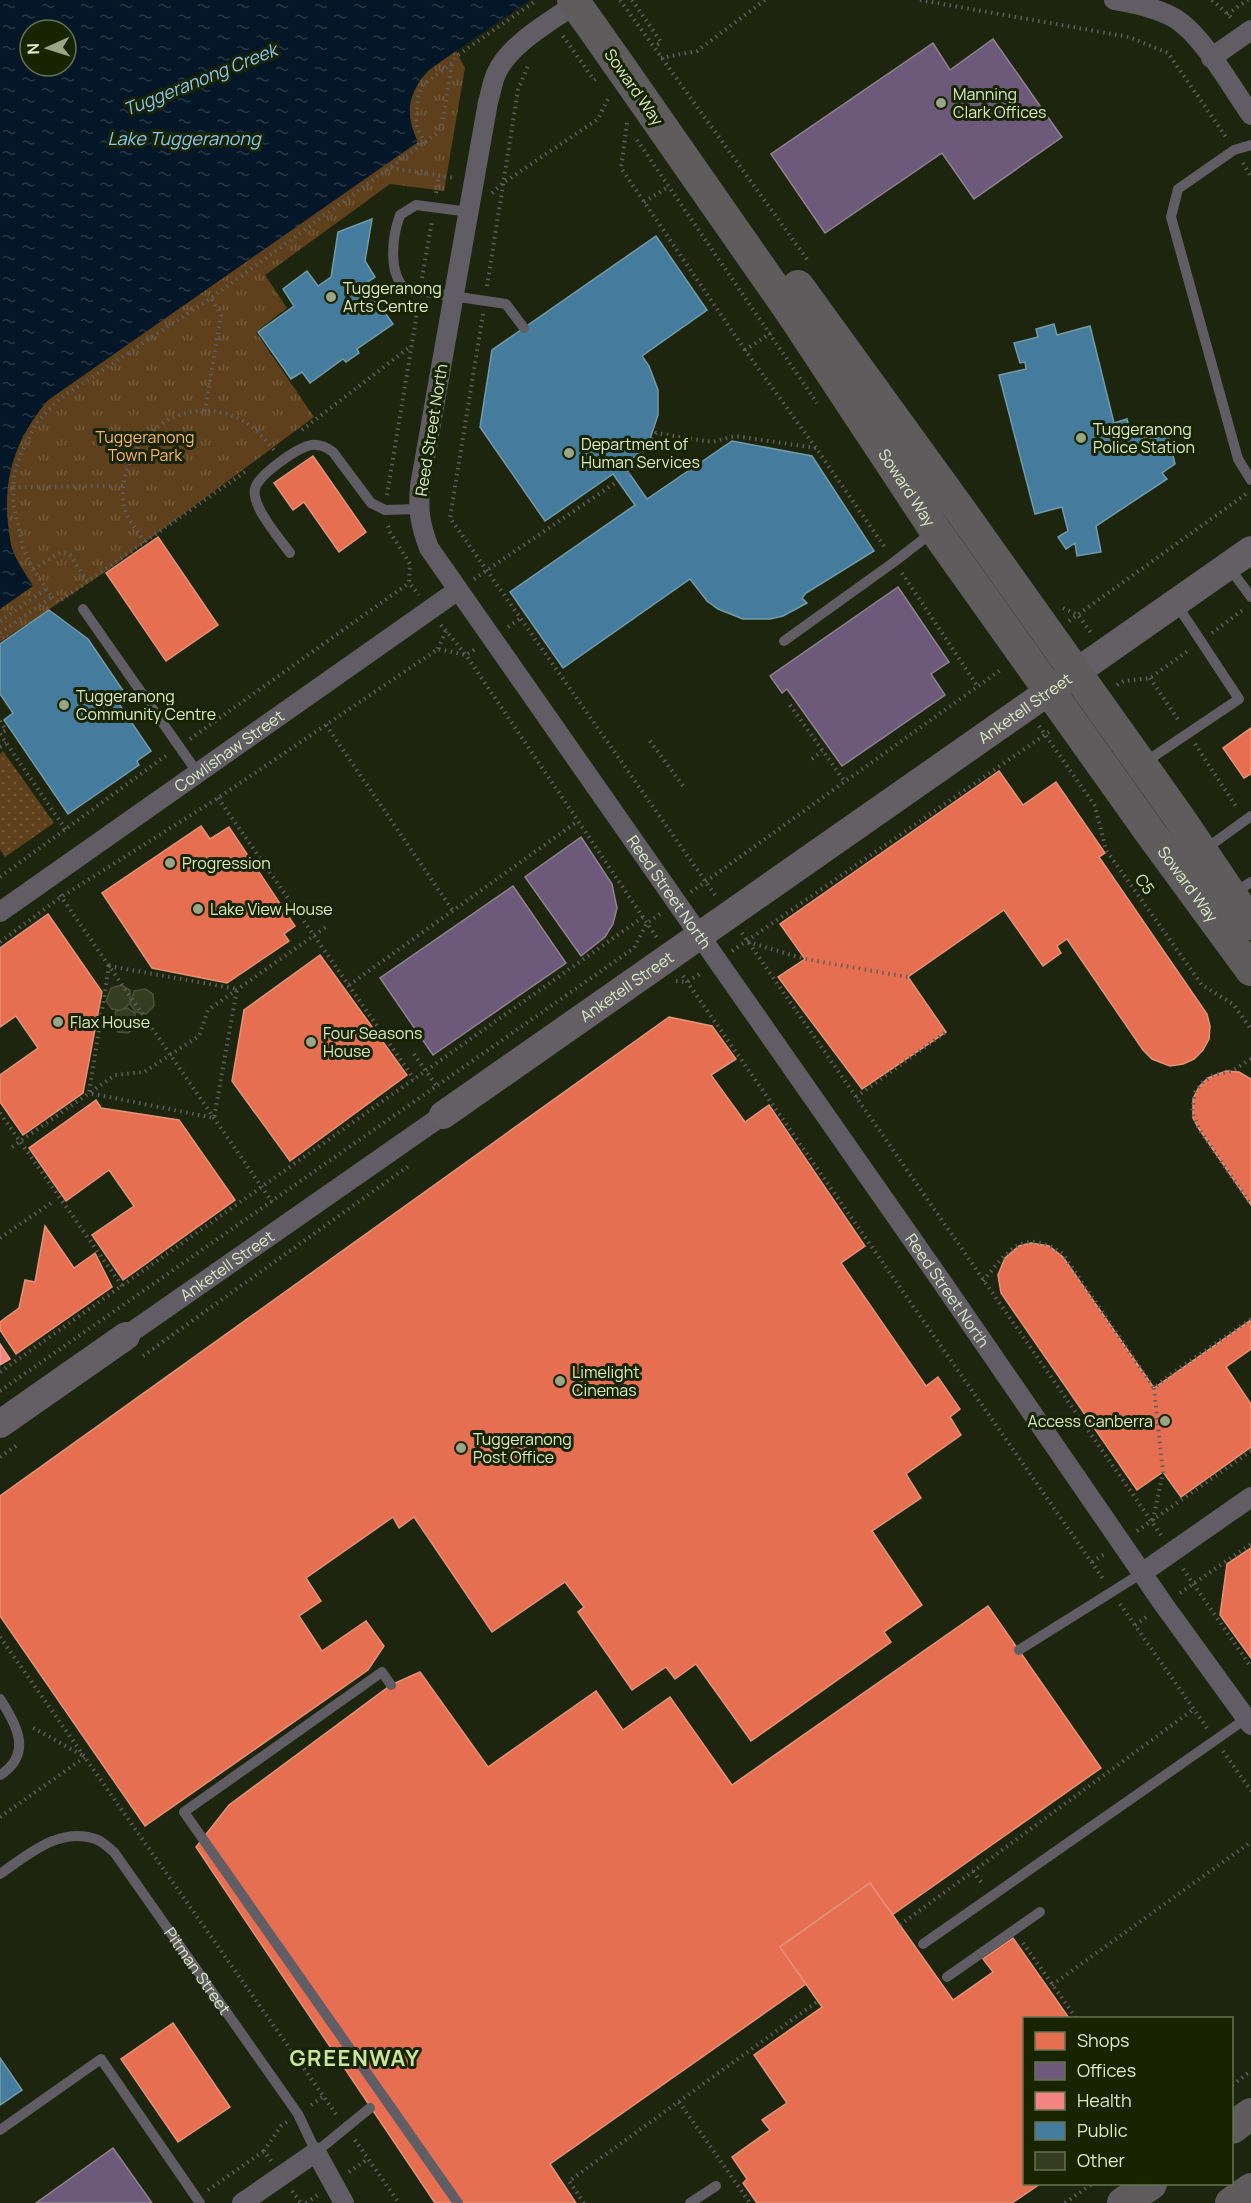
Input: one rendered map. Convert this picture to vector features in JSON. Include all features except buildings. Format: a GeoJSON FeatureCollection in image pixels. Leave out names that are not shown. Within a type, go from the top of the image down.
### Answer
{"type":"FeatureCollection","features":[{"type":"Feature","properties":{"kind":"main road","name":"Soward Way"},"geometry":{"type":"LineString","coordinates":[[573,0],[632,55],[817,313],[948,520],[1049,691],[1190,861],[1251,924]]}},
{"type":"Feature","properties":{"kind":"main road","name":"Soward Way"},"geometry":{"type":"LineString","coordinates":[[599,0],[794,317],[948,520],[1076,672],[1141,765],[1190,861]]}},
{"type":"Feature","properties":{"kind":"main road","name":"Soward Way"},"geometry":{"type":"LineString","coordinates":[[1226,899],[1251,970]]}},
{"type":"Feature","properties":{"kind":"main road"},"geometry":{"type":"LineString","coordinates":[[1233,2127],[1251,2114]]}},
{"type":"Feature","properties":{"kind":"main road"},"geometry":{"type":"LineString","coordinates":[[1123,2203],[1150,2185]]}},
{"type":"Feature","properties":{"kind":"main road"},"geometry":{"type":"LineString","coordinates":[[1231,2203],[1251,2189]]}},
{"type":"Feature","properties":{"kind":"street","name":"Reed Street North"},"geometry":{"type":"LineString","coordinates":[[581,0],[516,47],[504,60],[496,75],[488,102],[423,469],[418,509],[429,548],[1142,1573],[1249,1721]]}},
{"type":"Feature","properties":{"kind":"street"},"geometry":{"type":"LineString","coordinates":[[1114,0],[1142,5],[1176,20],[1197,39],[1251,115]]}},
{"type":"Feature","properties":{"kind":"street"},"geometry":{"type":"LineString","coordinates":[[1212,58],[1251,30]]}},
{"type":"Feature","properties":{"kind":"street","name":"Anketell Street"},"geometry":{"type":"LineString","coordinates":[[10,1434],[131,1349],[287,1224],[1240,558]]}},
{"type":"Feature","properties":{"kind":"street","name":"Cowlishaw Street"},"geometry":{"type":"LineString","coordinates":[[0,912],[458,590]]}},
{"type":"Feature","properties":{"kind":"street"},"geometry":{"type":"LineString","coordinates":[[1142,1573],[1251,1497]]}},
{"type":"Feature","properties":{"kind":"street"},"geometry":{"type":"LineString","coordinates":[[242,2203],[316,2152]]}},
{"type":"Feature","properties":{"kind":"street","name":"Pitman Street"},"geometry":{"type":"LineString","coordinates":[[316,2152],[344,2203]]}},
{"type":"Feature","properties":{"kind":"lane"},"geometry":{"type":"LineString","coordinates":[[1251,145],[1234,150],[1178,189],[1171,218],[1238,459],[1251,480]]}},
{"type":"Feature","properties":{"kind":"lane"},"geometry":{"type":"LineString","coordinates":[[469,212],[416,205],[400,215],[394,256],[395,276],[405,289],[506,304],[524,328]]}},
{"type":"Feature","properties":{"kind":"lane"},"geometry":{"type":"LineString","coordinates":[[290,553],[256,504],[255,490],[261,477],[309,445],[325,446],[333,452],[371,503],[385,510],[418,509]]}},
{"type":"Feature","properties":{"kind":"lane"},"geometry":{"type":"LineString","coordinates":[[784,641],[948,520]]}},
{"type":"Feature","properties":{"kind":"lane"},"geometry":{"type":"LineString","coordinates":[[1240,558],[1251,597]]}},
{"type":"Feature","properties":{"kind":"lane"},"geometry":{"type":"LineString","coordinates":[[1141,765],[1239,699],[1175,603]]}},
{"type":"Feature","properties":{"kind":"lane"},"geometry":{"type":"LineString","coordinates":[[83,609],[197,772]]}},
{"type":"Feature","properties":{"kind":"lane"},"geometry":{"type":"LineString","coordinates":[[1190,861],[1248,818]]}},
{"type":"Feature","properties":{"kind":"lane"},"geometry":{"type":"LineString","coordinates":[[1019,1650],[1142,1573]]}},
{"type":"Feature","properties":{"kind":"lane"},"geometry":{"type":"LineString","coordinates":[[391,1685],[382,1672],[184,1812],[458,2203]]}},
{"type":"Feature","properties":{"kind":"lane"},"geometry":{"type":"LineString","coordinates":[[0,1699],[19,1733],[18,1755],[6,1772],[0,1775]]}},
{"type":"Feature","properties":{"kind":"lane"},"geometry":{"type":"LineString","coordinates":[[923,1944],[1216,1740],[1249,1721]]}},
{"type":"Feature","properties":{"kind":"lane","name":"Pitman Street"},"geometry":{"type":"LineString","coordinates":[[0,1874],[39,1847],[60,1837],[99,1840],[114,1852],[298,2114],[316,2152]]}},
{"type":"Feature","properties":{"kind":"lane"},"geometry":{"type":"LineString","coordinates":[[947,1977],[1040,1912]]}},
{"type":"Feature","properties":{"kind":"lane"},"geometry":{"type":"LineString","coordinates":[[0,2130],[101,2059],[199,2201]]}},
{"type":"Feature","properties":{"kind":"lane"},"geometry":{"type":"LineString","coordinates":[[316,2152],[370,2108]]}},
{"type":"Feature","properties":{"kind":"lane"},"geometry":{"type":"LineString","coordinates":[[690,2203],[716,2186]]}},
{"type":"Feature","properties":{"kind":"path"},"geometry":{"type":"LineString","coordinates":[[425,143],[416,125],[418,97],[422,86],[452,63],[458,55],[537,0]]}},
{"type":"Feature","properties":{"kind":"path"},"geometry":{"type":"LineString","coordinates":[[620,0],[632,55]]}},
{"type":"Feature","properties":{"kind":"path"},"geometry":{"type":"LineString","coordinates":[[490,195],[503,183],[598,119],[632,55],[661,42],[632,0]]}},
{"type":"Feature","properties":{"kind":"path"},"geometry":{"type":"LineString","coordinates":[[661,57],[697,51],[765,0]]}},
{"type":"Feature","properties":{"kind":"path"},"geometry":{"type":"LineString","coordinates":[[920,0],[1129,37],[1168,53],[1251,177]]}},
{"type":"Feature","properties":{"kind":"path"},"geometry":{"type":"LineString","coordinates":[[1227,14],[1248,0]]}},
{"type":"Feature","properties":{"kind":"path"},"geometry":{"type":"LineString","coordinates":[[555,40],[562,35]]}},
{"type":"Feature","properties":{"kind":"path"},"geometry":{"type":"LineString","coordinates":[[532,56],[518,90],[450,518],[706,882],[1001,670]]}},
{"type":"Feature","properties":{"kind":"path"},"geometry":{"type":"LineString","coordinates":[[247,471],[58,602],[33,569],[23,548],[18,529],[13,487],[17,464],[30,433],[44,414],[59,399],[211,298],[436,134],[442,126],[452,63]]}},
{"type":"Feature","properties":{"kind":"path"},"geometry":{"type":"LineString","coordinates":[[627,123],[621,168],[745,350],[816,448],[978,687]]}},
{"type":"Feature","properties":{"kind":"path"},"geometry":{"type":"LineString","coordinates":[[385,510],[439,176],[391,168]]}},
{"type":"Feature","properties":{"kind":"path"},"geometry":{"type":"LineString","coordinates":[[644,202],[668,187]]}},
{"type":"Feature","properties":{"kind":"path"},"geometry":{"type":"LineString","coordinates":[[206,411],[221,315],[211,298]]}},
{"type":"Feature","properties":{"kind":"path"},"geometry":{"type":"LineString","coordinates":[[745,350],[794,317]]}},
{"type":"Feature","properties":{"kind":"path"},"geometry":{"type":"LineString","coordinates":[[293,437],[411,346]]}},
{"type":"Feature","properties":{"kind":"path"},"geometry":{"type":"LineString","coordinates":[[145,542],[126,514],[123,486],[131,456],[142,439],[157,425],[175,416],[194,411],[213,411],[236,417],[254,429],[283,461]]}},
{"type":"Feature","properties":{"kind":"path"},"geometry":{"type":"LineString","coordinates":[[629,474],[656,433],[712,442],[735,436],[816,448]]}},
{"type":"Feature","properties":{"kind":"path"},"geometry":{"type":"LineString","coordinates":[[266,458],[284,444]]}},
{"type":"Feature","properties":{"kind":"path"},"geometry":{"type":"LineString","coordinates":[[458,590],[618,481]]}},
{"type":"Feature","properties":{"kind":"path"},"geometry":{"type":"LineString","coordinates":[[13,487],[123,486]]}},
{"type":"Feature","properties":{"kind":"path"},"geometry":{"type":"LineString","coordinates":[[1078,615],[1251,490]]}},
{"type":"Feature","properties":{"kind":"path"},"geometry":{"type":"LineString","coordinates":[[0,877],[409,583],[410,564],[390,532]]}},
{"type":"Feature","properties":{"kind":"path"},"geometry":{"type":"LineString","coordinates":[[33,569],[61,552],[70,555],[87,581]]}},
{"type":"Feature","properties":{"kind":"path"},"geometry":{"type":"LineString","coordinates":[[0,621],[46,588]]}},
{"type":"Feature","properties":{"kind":"path"},"geometry":{"type":"LineString","coordinates":[[0,633],[52,597]]}},
{"type":"Feature","properties":{"kind":"path"},"geometry":{"type":"LineString","coordinates":[[0,942],[61,897],[218,798],[438,649],[446,631],[466,655],[647,923],[634,948],[0,1391]]}},
{"type":"Feature","properties":{"kind":"path"},"geometry":{"type":"LineString","coordinates":[[438,649],[466,655]]}},
{"type":"Feature","properties":{"kind":"path"},"geometry":{"type":"LineString","coordinates":[[1150,678],[1187,734],[1248,818]]}},
{"type":"Feature","properties":{"kind":"path"},"geometry":{"type":"LineString","coordinates":[[790,705],[845,782]]}},
{"type":"Feature","properties":{"kind":"path"},"geometry":{"type":"LineString","coordinates":[[0,721],[6,730],[0,734],[66,830]]}},
{"type":"Feature","properties":{"kind":"path"},"geometry":{"type":"LineString","coordinates":[[326,725],[453,911]]}},
{"type":"Feature","properties":{"kind":"path","name":"C5"},"geometry":{"type":"LineString","coordinates":[[747,941],[1045,735],[1095,806],[1106,850],[1202,985],[1233,1004],[1251,1029]]}},
{"type":"Feature","properties":{"kind":"path"},"geometry":{"type":"LineString","coordinates":[[650,741],[683,786]]}},
{"type":"Feature","properties":{"kind":"path"},"geometry":{"type":"LineString","coordinates":[[0,747],[6,743]]}},
{"type":"Feature","properties":{"kind":"path"},"geometry":{"type":"LineString","coordinates":[[812,759],[822,751]]}},
{"type":"Feature","properties":{"kind":"path"},"geometry":{"type":"LineString","coordinates":[[218,798],[414,1079]]}},
{"type":"Feature","properties":{"kind":"path"},"geometry":{"type":"LineString","coordinates":[[349,986],[578,821]]}},
{"type":"Feature","properties":{"kind":"path"},"geometry":{"type":"LineString","coordinates":[[49,879],[301,1244]]}},
{"type":"Feature","properties":{"kind":"path"},"geometry":{"type":"LineString","coordinates":[[685,883],[692,892]]}},
{"type":"Feature","properties":{"kind":"path"},"geometry":{"type":"LineString","coordinates":[[0,1372],[643,917]]}},
{"type":"Feature","properties":{"kind":"path"},"geometry":{"type":"LineString","coordinates":[[12,1147],[115,1075],[144,1072],[199,1036],[208,1010],[326,927]]}},
{"type":"Feature","properties":{"kind":"path"},"geometry":{"type":"LineString","coordinates":[[747,941],[805,959],[908,977]]}},
{"type":"Feature","properties":{"kind":"path"},"geometry":{"type":"LineString","coordinates":[[747,941],[1153,1521]]}},
{"type":"Feature","properties":{"kind":"path"},"geometry":{"type":"LineString","coordinates":[[109,966],[237,989]]}},
{"type":"Feature","properties":{"kind":"path"},"geometry":{"type":"LineString","coordinates":[[89,1093],[109,966]]}},
{"type":"Feature","properties":{"kind":"path"},"geometry":{"type":"LineString","coordinates":[[667,980],[687,982],[1092,1562]]}},
{"type":"Feature","properties":{"kind":"path"},"geometry":{"type":"LineString","coordinates":[[214,1118],[237,989]]}},
{"type":"Feature","properties":{"kind":"path"},"geometry":{"type":"LineString","coordinates":[[856,1097],[946,1032]]}},
{"type":"Feature","properties":{"kind":"path"},"geometry":{"type":"LineString","coordinates":[[1251,1059],[1232,1071],[1214,1075],[1203,1082],[1196,1092],[1192,1111],[1198,1129],[1251,1205]]}},
{"type":"Feature","properties":{"kind":"path"},"geometry":{"type":"LineString","coordinates":[[89,1093],[214,1118]]}},
{"type":"Feature","properties":{"kind":"path"},"geometry":{"type":"LineString","coordinates":[[0,1113],[122,1286]]}},
{"type":"Feature","properties":{"kind":"path"},"geometry":{"type":"LineString","coordinates":[[131,1349],[301,1244],[416,1161]]}},
{"type":"Feature","properties":{"kind":"path"},"geometry":{"type":"LineString","coordinates":[[0,1238],[51,1203]]}},
{"type":"Feature","properties":{"kind":"path"},"geometry":{"type":"LineString","coordinates":[[983,1281],[1005,1255],[1020,1244],[1034,1241],[1049,1244],[1063,1254],[1154,1388],[1163,1472],[1153,1521]]}},
{"type":"Feature","properties":{"kind":"path"},"geometry":{"type":"LineString","coordinates":[[1154,1388],[1251,1319]]}},
{"type":"Feature","properties":{"kind":"path"},"geometry":{"type":"LineString","coordinates":[[0,1457],[10,1434]]}},
{"type":"Feature","properties":{"kind":"path"},"geometry":{"type":"LineString","coordinates":[[1153,1521],[1251,1451]]}},
{"type":"Feature","properties":{"kind":"path"},"geometry":{"type":"LineString","coordinates":[[1251,1544],[1194,1584],[1251,1667]]}},
{"type":"Feature","properties":{"kind":"path"},"geometry":{"type":"LineString","coordinates":[[1135,1625],[1251,1791]]}},
{"type":"Feature","properties":{"kind":"path"},"geometry":{"type":"LineString","coordinates":[[0,1637],[399,2203]]}},
{"type":"Feature","properties":{"kind":"path"},"geometry":{"type":"LineString","coordinates":[[900,1925],[1194,1709]]}},
{"type":"Feature","properties":{"kind":"path"},"geometry":{"type":"LineString","coordinates":[[10,1715],[85,1757]]}},
{"type":"Feature","properties":{"kind":"path"},"geometry":{"type":"LineString","coordinates":[[0,1817],[85,1757]]}},
{"type":"Feature","properties":{"kind":"path"},"geometry":{"type":"LineString","coordinates":[[1052,1985],[1251,1842]]}},
{"type":"Feature","properties":{"kind":"path"},"geometry":{"type":"LineString","coordinates":[[584,2203],[569,2181],[818,2001]]}},
{"type":"Feature","properties":{"kind":"path"},"geometry":{"type":"LineString","coordinates":[[1233,2084],[1251,2071]]}},
{"type":"Feature","properties":{"kind":"path"},"geometry":{"type":"LineString","coordinates":[[679,2102],[750,2203]]}},
{"type":"Feature","properties":{"kind":"path"},"geometry":{"type":"LineString","coordinates":[[199,2201],[264,2151]]}},
{"type":"Feature","properties":{"kind":"path"},"geometry":{"type":"LineString","coordinates":[[1065,2203],[1091,2185]]}},
{"type":"Feature","properties":{"kind":"green space","name":"Tuggeranong Town Park"},"geometry":{"type":"Polygon","coordinates":[[[456,51],[465,68],[444,191],[390,184],[265,275],[287,308],[256,332],[314,417],[105,572],[0,642],[0,609],[32,586],[11,545],[7,504],[8,485],[17,450],[35,416],[48,400],[417,142],[409,111],[414,88],[430,70],[456,51]]]}},
{"type":"Feature","properties":{"kind":"green space"},"geometry":{"type":"Polygon","coordinates":[[[3,751],[54,823],[5,857],[0,849],[0,754],[3,751]]]}},
{"type":"Feature","properties":{"kind":"water","name":"Lake Tuggeranong"},"geometry":{"type":"Polygon","coordinates":[[[0,0],[530,0],[427,71],[410,105],[411,122],[418,142],[48,400],[35,416],[17,450],[8,485],[8,524],[11,545],[33,586],[0,609],[0,0]]]}},
{"type":"Feature","properties":{"kind":"place","name":"Manning Clark Offices"},"geometry":{"type":"Point","coordinates":[941,103]}},
{"type":"Feature","properties":{"kind":"place","name":"Tuggeranong Arts Centre"},"geometry":{"type":"Point","coordinates":[331,297]}},
{"type":"Feature","properties":{"kind":"place","name":"Tuggeranong Police Station"},"geometry":{"type":"Point","coordinates":[1081,438]}},
{"type":"Feature","properties":{"kind":"place","name":"Department of Human Services"},"geometry":{"type":"Point","coordinates":[569,453]}},
{"type":"Feature","properties":{"kind":"place","name":"Tuggeranong Community Centre"},"geometry":{"type":"Point","coordinates":[64,705]}},
{"type":"Feature","properties":{"kind":"place","name":"Progression"},"geometry":{"type":"Point","coordinates":[170,863]}},
{"type":"Feature","properties":{"kind":"place","name":"Lake View House"},"geometry":{"type":"Point","coordinates":[198,909]}},
{"type":"Feature","properties":{"kind":"place","name":"Flax House"},"geometry":{"type":"Point","coordinates":[58,1022]}},
{"type":"Feature","properties":{"kind":"place","name":"Four Seasons House"},"geometry":{"type":"Point","coordinates":[311,1042]}},
{"type":"Feature","properties":{"kind":"place","name":"Limelight Cinemas"},"geometry":{"type":"Point","coordinates":[560,1381]}},
{"type":"Feature","properties":{"kind":"place","name":"Access Canberra"},"geometry":{"type":"Point","coordinates":[1165,1421]}},
{"type":"Feature","properties":{"kind":"place","name":"Tuggeranong Post Office"},"geometry":{"type":"Point","coordinates":[461,1448]}},
{"type":"Feature","properties":{"kind":"district","name":"GREENWAY"},"geometry":{"type":"Point","coordinates":[355,2058]}},
{"type":"Feature","properties":{"kind":"water label","name":"Tuggeranong Creek"},"geometry":{"type":"Point","coordinates":[200,79]}}]}
